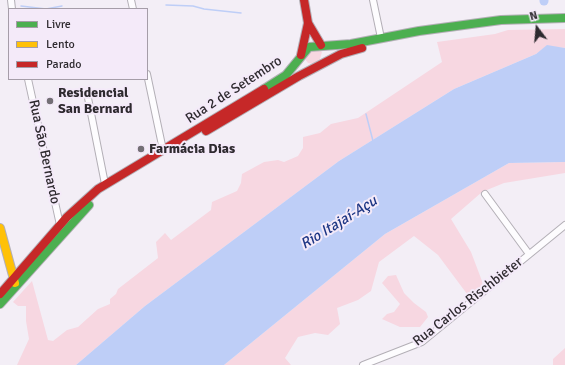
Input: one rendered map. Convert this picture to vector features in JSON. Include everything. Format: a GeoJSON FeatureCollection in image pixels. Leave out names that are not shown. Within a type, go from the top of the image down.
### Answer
{"type":"FeatureCollection","features":[{"type":"Feature","properties":{"kind":"main road"},"geometry":{"type":"LineString","coordinates":[[304,0],[308,23],[326,52],[325,63]]}},
{"type":"Feature","properties":{"kind":"main road"},"geometry":{"type":"LineString","coordinates":[[555,20],[565,18]]}},
{"type":"Feature","properties":{"kind":"main road","name":"Rua 2 de Setembro"},"geometry":{"type":"LineString","coordinates":[[0,304],[15,282],[60,225],[89,196],[105,184],[286,75],[294,68],[301,56],[309,47],[321,45],[344,45],[501,20],[555,20]]}},
{"type":"Feature","properties":{"kind":"main road"},"geometry":{"type":"LineString","coordinates":[[555,20],[565,23]]}},
{"type":"Feature","properties":{"kind":"main road","name":"Rua 2 de Setembro"},"geometry":{"type":"LineString","coordinates":[[0,294],[15,282],[80,212],[102,194],[310,70],[354,50],[382,42],[501,25],[555,20]]}},
{"type":"Feature","properties":{"kind":"main road"},"geometry":{"type":"LineString","coordinates":[[308,23],[301,56],[302,64],[310,70]]}},
{"type":"Feature","properties":{"kind":"main road"},"geometry":{"type":"LineString","coordinates":[[0,228],[15,282]]}},
{"type":"Feature","properties":{"kind":"street"},"geometry":{"type":"LineString","coordinates":[[373,0],[381,38]]}},
{"type":"Feature","properties":{"kind":"street"},"geometry":{"type":"LineString","coordinates":[[148,79],[163,150]]}},
{"type":"Feature","properties":{"kind":"street","name":"Rua São Bernardo"},"geometry":{"type":"LineString","coordinates":[[28,80],[60,225]]}},
{"type":"Feature","properties":{"kind":"street"},"geometry":{"type":"LineString","coordinates":[[86,93],[105,184]]}},
{"type":"Feature","properties":{"kind":"street"},"geometry":{"type":"LineString","coordinates":[[485,194],[530,254]]}},
{"type":"Feature","properties":{"kind":"street","name":"Rua Carlos Rischbieter"},"geometry":{"type":"LineString","coordinates":[[363,365],[422,342],[565,225]]}},
{"type":"Feature","properties":{"kind":"shaded area"},"geometry":{"type":"Polygon","coordinates":[[[565,29],[565,48],[547,46],[536,54],[454,89],[339,161],[145,306],[76,365],[17,365],[29,339],[26,321],[26,306],[18,306],[13,302],[32,281],[48,340],[53,341],[67,330],[78,327],[98,309],[110,304],[110,299],[116,294],[118,289],[158,258],[156,242],[165,233],[171,240],[211,210],[212,202],[237,191],[241,183],[242,174],[264,162],[278,160],[284,162],[298,156],[303,148],[303,137],[320,133],[331,124],[358,118],[442,62],[437,42],[495,34],[508,30],[565,29]]]}},
{"type":"Feature","properties":{"kind":"shaded area"},"geometry":{"type":"Polygon","coordinates":[[[318,49],[322,52],[320,59],[314,64],[308,63],[305,59],[308,51],[318,49]]]}},
{"type":"Feature","properties":{"kind":"shaded area"},"geometry":{"type":"Polygon","coordinates":[[[565,162],[565,173],[504,183],[482,192],[451,219],[471,252],[482,281],[483,287],[470,298],[438,255],[414,236],[379,262],[371,291],[358,300],[337,308],[340,324],[328,335],[315,333],[298,337],[285,358],[291,365],[224,365],[385,234],[509,163],[565,162]]]}},
{"type":"Feature","properties":{"kind":"shaded area"},"geometry":{"type":"Polygon","coordinates":[[[396,275],[404,293],[426,312],[428,317],[420,327],[400,327],[382,319],[387,314],[394,312],[400,304],[382,283],[388,276],[396,275]]]}},
{"type":"Feature","properties":{"kind":"shaded area"},"geometry":{"type":"Polygon","coordinates":[[[565,348],[565,365],[553,365],[553,359],[565,348]]]}},
{"type":"Feature","properties":{"kind":"water","name":"Rio Itajaí-Açu"},"geometry":{"type":"Polygon","coordinates":[[[547,45],[565,48],[565,162],[509,163],[385,234],[224,365],[76,365],[145,306],[339,161],[454,89],[536,54],[547,45]]]}},
{"type":"Feature","properties":{"kind":"waterway"},"geometry":{"type":"LineString","coordinates":[[166,5],[193,6],[204,9],[241,13]]}},
{"type":"Feature","properties":{"kind":"waterway"},"geometry":{"type":"LineString","coordinates":[[21,6],[38,8]]}},
{"type":"Feature","properties":{"kind":"waterway"},"geometry":{"type":"LineString","coordinates":[[51,8],[62,6]]}},
{"type":"Feature","properties":{"kind":"waterway"},"geometry":{"type":"LineString","coordinates":[[366,114],[373,141]]}},
{"type":"Feature","properties":{"kind":"traffic: fast"},"geometry":{"type":"LineString","coordinates":[[264,89],[286,75],[309,47],[351,44],[419,31],[501,20],[565,18]]}},
{"type":"Feature","properties":{"kind":"traffic: fast"},"geometry":{"type":"LineString","coordinates":[[0,304],[89,205]]}},
{"type":"Feature","properties":{"kind":"traffic: slow"},"geometry":{"type":"LineString","coordinates":[[0,228],[15,283]]}},
{"type":"Feature","properties":{"kind":"traffic: jam"},"geometry":{"type":"LineString","coordinates":[[304,0],[308,23],[321,45]]}},
{"type":"Feature","properties":{"kind":"traffic: jam"},"geometry":{"type":"LineString","coordinates":[[301,55],[308,23]]}},
{"type":"Feature","properties":{"kind":"traffic: jam"},"geometry":{"type":"LineString","coordinates":[[206,131],[299,76],[341,54],[362,48]]}},
{"type":"Feature","properties":{"kind":"traffic: jam"},"geometry":{"type":"LineString","coordinates":[[0,294],[67,217],[98,189],[264,89]]}},
{"type":"Feature","properties":{"kind":"place","name":"Residencial San Bernard"},"geometry":{"type":"Point","coordinates":[50,101]}},
{"type":"Feature","properties":{"kind":"place","name":"Farmácia Dias"},"geometry":{"type":"Point","coordinates":[141,149]}}]}
